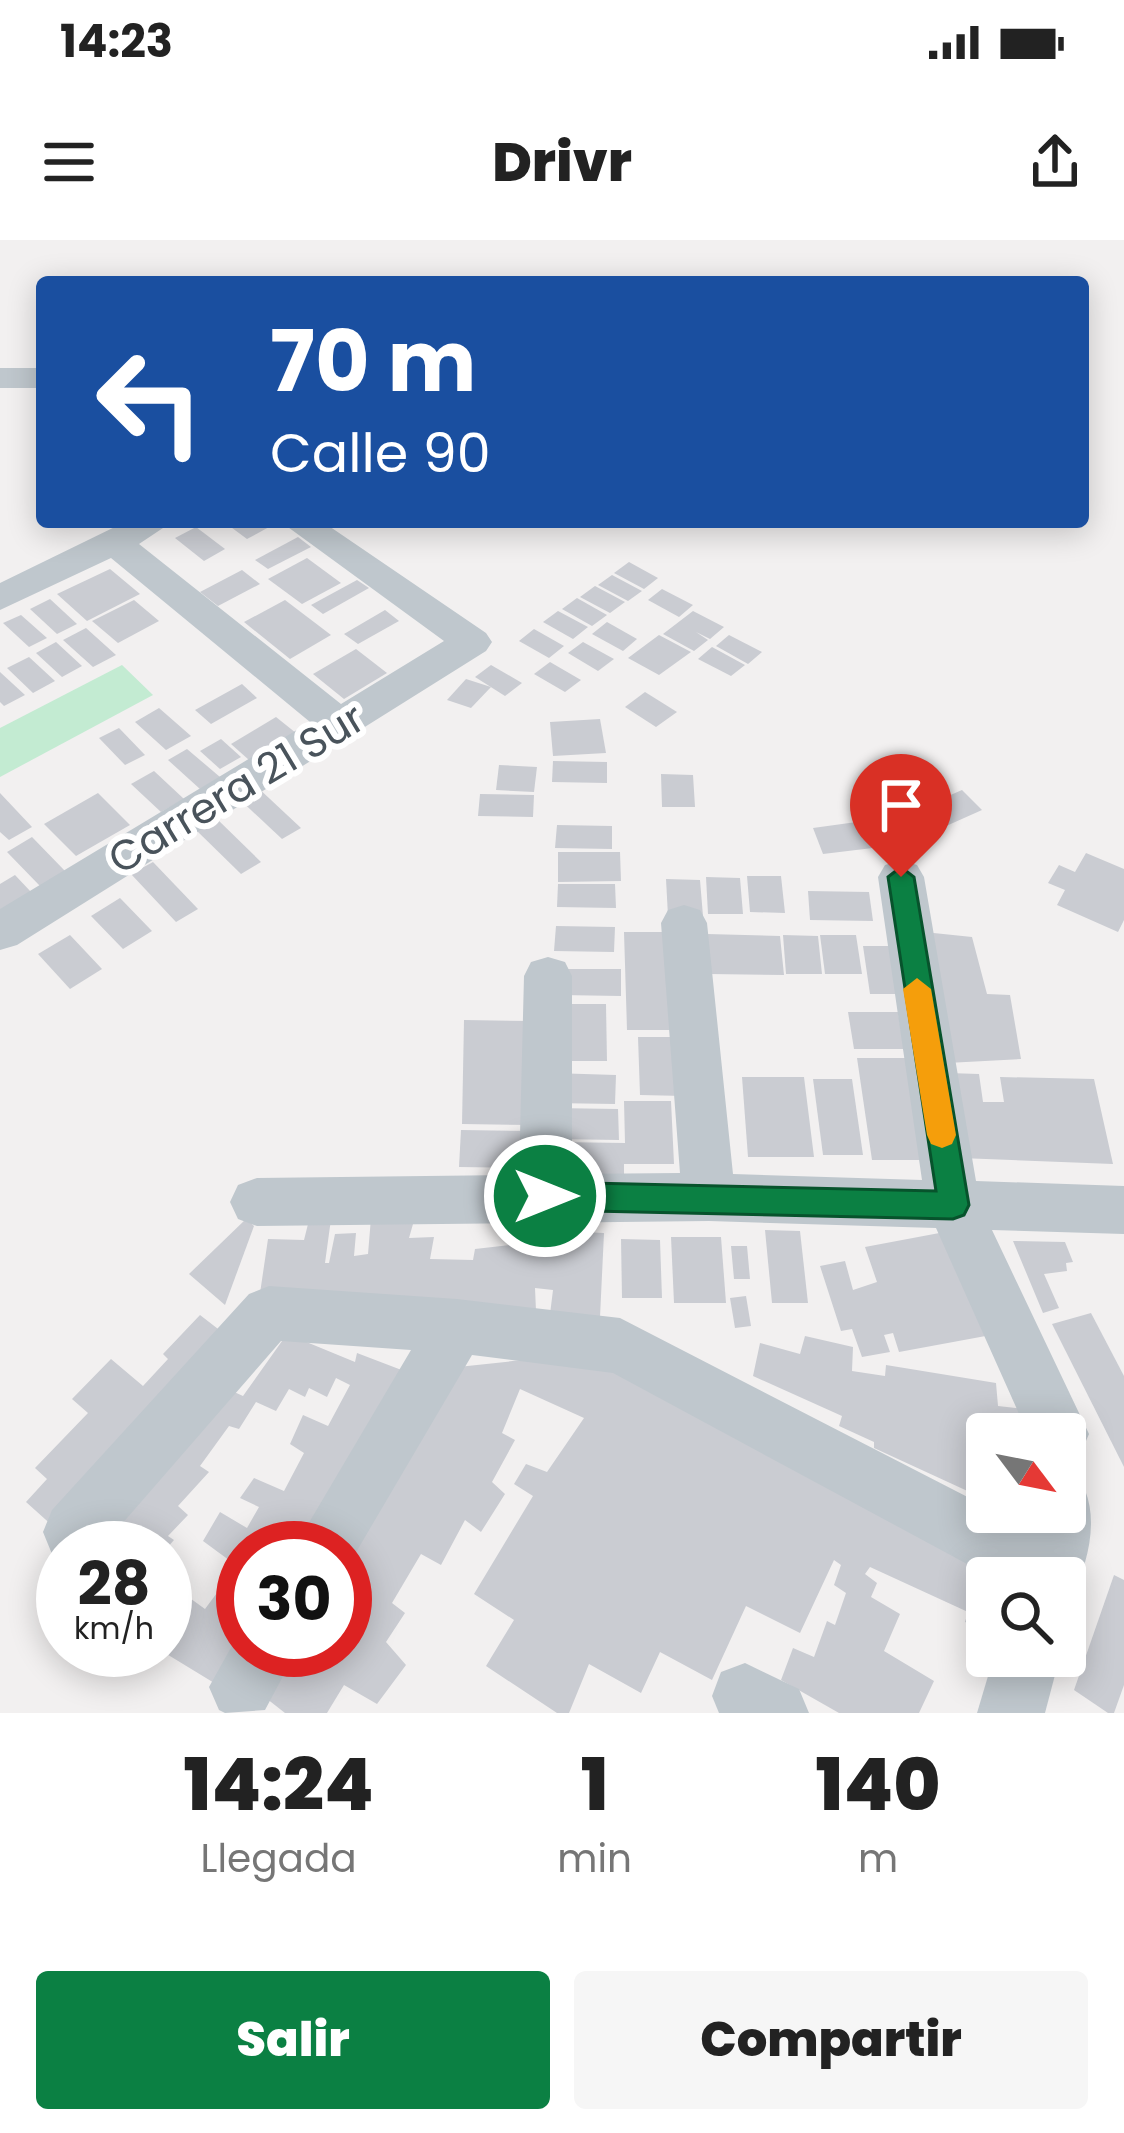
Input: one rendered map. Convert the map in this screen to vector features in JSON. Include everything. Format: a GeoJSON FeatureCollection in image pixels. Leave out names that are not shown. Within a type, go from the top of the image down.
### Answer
{"type":"FeatureCollection","features":[{"type":"Feature","properties":{"kind":"street"},"geometry":{"type":"LineString","coordinates":[[0,378],[36,378]]}},
{"type":"Feature","properties":{"kind":"street"},"geometry":{"type":"LineString","coordinates":[[0,598],[142,528]]}},
{"type":"Feature","properties":{"kind":"street","name":"Carrera 21 Sur"},"geometry":{"type":"LineString","coordinates":[[0,932],[472,642],[308,528]]}},
{"type":"Feature","properties":{"kind":"street"},"geometry":{"type":"LineString","coordinates":[[114,542],[340,725]]}},
{"type":"Feature","properties":{"kind":"street"},"geometry":{"type":"LineString","coordinates":[[901,877],[953,1205],[1049,1413]]}},
{"type":"Feature","properties":{"kind":"street"},"geometry":{"type":"LineString","coordinates":[[684,923],[709,1197]]}},
{"type":"Feature","properties":{"kind":"street"},"geometry":{"type":"LineString","coordinates":[[545,1196],[548,976]]}},
{"type":"Feature","properties":{"kind":"street"},"geometry":{"type":"LineString","coordinates":[[257,1202],[709,1197],[1124,1210]]}},
{"type":"Feature","properties":{"kind":"street"},"geometry":{"type":"LineString","coordinates":[[84,1521],[268,1313],[457,1326],[620,1346],[1014,1557]]}},
{"type":"Feature","properties":{"kind":"street"},"geometry":{"type":"LineString","coordinates":[[341,1521],[457,1326]]}},
{"type":"Feature","properties":{"kind":"street"},"geometry":{"type":"LineString","coordinates":[[1011,1713],[1021,1677]]}},
{"type":"Feature","properties":{"kind":"green space"},"geometry":{"type":"Polygon","coordinates":[[[122,665],[153,695],[0,777],[0,728],[122,665]]]}},
{"type":"Feature","properties":{"kind":"building"},"geometry":{"type":"Polygon","coordinates":[[[197,528],[225,549],[204,561],[175,538],[197,528]]]}},
{"type":"Feature","properties":{"kind":"building"},"geometry":{"type":"Polygon","coordinates":[[[232,528],[267,528],[247,539],[232,528]]]}},
{"type":"Feature","properties":{"kind":"building"},"geometry":{"type":"Polygon","coordinates":[[[298,537],[311,547],[268,569],[255,560],[298,537]]]}},
{"type":"Feature","properties":{"kind":"building"},"geometry":{"type":"Polygon","coordinates":[[[307,558],[341,583],[302,604],[268,579],[307,558]]]}},
{"type":"Feature","properties":{"kind":"building"},"geometry":{"type":"Polygon","coordinates":[[[629,562],[658,578],[644,589],[614,573],[629,562]]]}},
{"type":"Feature","properties":{"kind":"building"},"geometry":{"type":"Polygon","coordinates":[[[110,569],[140,594],[87,621],[57,594],[110,569]]]}},
{"type":"Feature","properties":{"kind":"building"},"geometry":{"type":"Polygon","coordinates":[[[242,570],[260,584],[218,606],[200,592],[242,570]]]}},
{"type":"Feature","properties":{"kind":"building"},"geometry":{"type":"Polygon","coordinates":[[[612,575],[642,591],[628,601],[598,585],[612,575]]]}},
{"type":"Feature","properties":{"kind":"building"},"geometry":{"type":"Polygon","coordinates":[[[357,580],[369,588],[323,614],[311,605],[357,580]]]}},
{"type":"Feature","properties":{"kind":"building"},"geometry":{"type":"Polygon","coordinates":[[[595,586],[625,602],[610,613],[580,597],[595,586]]]}},
{"type":"Feature","properties":{"kind":"building"},"geometry":{"type":"Polygon","coordinates":[[[662,589],[693,605],[679,617],[648,600],[662,589]]]}},
{"type":"Feature","properties":{"kind":"building"},"geometry":{"type":"Polygon","coordinates":[[[577,598],[607,615],[592,626],[562,609],[577,598]]]}},
{"type":"Feature","properties":{"kind":"building"},"geometry":{"type":"Polygon","coordinates":[[[50,599],[77,624],[57,634],[30,609],[50,599]]]}},
{"type":"Feature","properties":{"kind":"building"},"geometry":{"type":"Polygon","coordinates":[[[134,600],[159,621],[118,643],[92,621],[134,600]]]}},
{"type":"Feature","properties":{"kind":"building"},"geometry":{"type":"Polygon","coordinates":[[[285,600],[331,635],[290,659],[244,622],[285,600]]]}},
{"type":"Feature","properties":{"kind":"building"},"geometry":{"type":"Polygon","coordinates":[[[385,610],[399,621],[358,644],[344,634],[385,610]]]}},
{"type":"Feature","properties":{"kind":"building"},"geometry":{"type":"Polygon","coordinates":[[[558,611],[588,627],[573,639],[543,622],[558,611]]]}},
{"type":"Feature","properties":{"kind":"building"},"geometry":{"type":"Polygon","coordinates":[[[693,611],[724,627],[710,639],[696,632],[708,640],[694,651],[663,634],[693,611]]]}},
{"type":"Feature","properties":{"kind":"building"},"geometry":{"type":"Polygon","coordinates":[[[21,615],[47,638],[29,647],[3,623],[21,615]]]}},
{"type":"Feature","properties":{"kind":"building"},"geometry":{"type":"Polygon","coordinates":[[[607,622],[637,639],[623,651],[592,634],[607,622]]]}},
{"type":"Feature","properties":{"kind":"building"},"geometry":{"type":"Polygon","coordinates":[[[86,628],[116,655],[93,667],[63,640],[86,628]]]}},
{"type":"Feature","properties":{"kind":"building"},"geometry":{"type":"Polygon","coordinates":[[[534,629],[564,646],[549,658],[519,641],[534,629]]]}},
{"type":"Feature","properties":{"kind":"building"},"geometry":{"type":"Polygon","coordinates":[[[659,635],[691,652],[659,675],[628,658],[659,635]]]}},
{"type":"Feature","properties":{"kind":"building"},"geometry":{"type":"Polygon","coordinates":[[[729,635],[762,652],[748,664],[716,646],[729,635]]]}},
{"type":"Feature","properties":{"kind":"building"},"geometry":{"type":"Polygon","coordinates":[[[56,642],[82,666],[62,677],[36,653],[56,642]]]}},
{"type":"Feature","properties":{"kind":"building"},"geometry":{"type":"Polygon","coordinates":[[[583,642],[614,659],[598,671],[568,653],[583,642]]]}},
{"type":"Feature","properties":{"kind":"building"},"geometry":{"type":"Polygon","coordinates":[[[712,647],[745,665],[731,676],[698,659],[712,647]]]}},
{"type":"Feature","properties":{"kind":"building"},"geometry":{"type":"Polygon","coordinates":[[[356,649],[387,673],[344,699],[313,674],[356,649]]]}},
{"type":"Feature","properties":{"kind":"building"},"geometry":{"type":"Polygon","coordinates":[[[29,657],[55,681],[33,693],[7,668],[29,657]]]}},
{"type":"Feature","properties":{"kind":"building"},"geometry":{"type":"Polygon","coordinates":[[[550,662],[581,680],[565,692],[534,674],[550,662]]]}},
{"type":"Feature","properties":{"kind":"building"},"geometry":{"type":"Polygon","coordinates":[[[491,665],[522,683],[505,696],[475,677],[491,665]]]}},
{"type":"Feature","properties":{"kind":"building"},"geometry":{"type":"Polygon","coordinates":[[[0,672],[25,695],[4,706],[0,702],[0,672]]]}},
{"type":"Feature","properties":{"kind":"building"},"geometry":{"type":"Polygon","coordinates":[[[466,679],[491,687],[471,708],[447,700],[466,679]]]}},
{"type":"Feature","properties":{"kind":"building"},"geometry":{"type":"Polygon","coordinates":[[[242,684],[257,698],[211,724],[195,710],[242,684]]]}},
{"type":"Feature","properties":{"kind":"building"},"geometry":{"type":"Polygon","coordinates":[[[645,692],[677,712],[656,727],[625,707],[645,692]]]}},
{"type":"Feature","properties":{"kind":"building"},"geometry":{"type":"Polygon","coordinates":[[[159,708],[191,736],[166,750],[135,722],[159,708]]]}},
{"type":"Feature","properties":{"kind":"building"},"geometry":{"type":"Polygon","coordinates":[[[276,717],[296,733],[249,760],[231,744],[276,717]]]}},
{"type":"Feature","properties":{"kind":"building"},"geometry":{"type":"Polygon","coordinates":[[[600,719],[606,753],[553,756],[550,722],[600,719]]]}},
{"type":"Feature","properties":{"kind":"building"},"geometry":{"type":"Polygon","coordinates":[[[119,728],[145,755],[125,765],[99,738],[119,728]]]}},
{"type":"Feature","properties":{"kind":"building"},"geometry":{"type":"Polygon","coordinates":[[[221,739],[241,757],[220,769],[200,751],[221,739]]]}},
{"type":"Feature","properties":{"kind":"building"},"geometry":{"type":"Polygon","coordinates":[[[187,749],[220,777],[200,789],[168,760],[187,749]]]}},
{"type":"Feature","properties":{"kind":"building"},"geometry":{"type":"Polygon","coordinates":[[[553,761],[607,762],[607,783],[552,782],[553,761]]]}},
{"type":"Feature","properties":{"kind":"building"},"geometry":{"type":"Polygon","coordinates":[[[499,765],[537,767],[534,792],[496,790],[499,765]]]}},
{"type":"Feature","properties":{"kind":"building"},"geometry":{"type":"Polygon","coordinates":[[[154,771],[184,799],[161,812],[131,784],[154,771]]]}},
{"type":"Feature","properties":{"kind":"building"},"geometry":{"type":"Polygon","coordinates":[[[661,774],[693,775],[695,807],[662,807],[661,774]]]}},
{"type":"Feature","properties":{"kind":"building"},"geometry":{"type":"Polygon","coordinates":[[[255,785],[301,828],[282,839],[236,796],[255,785]]]}},
{"type":"Feature","properties":{"kind":"building"},"geometry":{"type":"Polygon","coordinates":[[[962,790],[982,810],[935,831],[916,810],[962,790]]]}},
{"type":"Feature","properties":{"kind":"building"},"geometry":{"type":"Polygon","coordinates":[[[0,793],[32,827],[9,840],[0,832],[0,793]]]}},
{"type":"Feature","properties":{"kind":"building"},"geometry":{"type":"Polygon","coordinates":[[[98,793],[130,825],[76,856],[44,824],[98,793]]]}},
{"type":"Feature","properties":{"kind":"building"},"geometry":{"type":"Polygon","coordinates":[[[480,794],[534,795],[533,817],[478,816],[480,794]]]}},
{"type":"Feature","properties":{"kind":"building"},"geometry":{"type":"Polygon","coordinates":[[[215,817],[261,862],[241,874],[195,829],[215,817]]]}},
{"type":"Feature","properties":{"kind":"building"},"geometry":{"type":"Polygon","coordinates":[[[871,820],[881,847],[823,854],[813,828],[871,820]]]}},
{"type":"Feature","properties":{"kind":"building"},"geometry":{"type":"Polygon","coordinates":[[[557,825],[612,826],[612,849],[555,848],[557,825]]]}},
{"type":"Feature","properties":{"kind":"building"},"geometry":{"type":"Polygon","coordinates":[[[32,837],[65,871],[40,886],[7,852],[32,837]]]}},
{"type":"Feature","properties":{"kind":"building"},"geometry":{"type":"Polygon","coordinates":[[[558,852],[620,852],[621,881],[558,882],[558,852]]]}},
{"type":"Feature","properties":{"kind":"building"},"geometry":{"type":"Polygon","coordinates":[[[1086,853],[1124,869],[1124,920],[1118,932],[1057,905],[1065,890],[1048,883],[1059,865],[1075,872],[1086,853]]]}},
{"type":"Feature","properties":{"kind":"building"},"geometry":{"type":"Polygon","coordinates":[[[153,862],[198,909],[176,922],[131,874],[153,862]]]}},
{"type":"Feature","properties":{"kind":"building"},"geometry":{"type":"Polygon","coordinates":[[[15,875],[31,892],[0,910],[0,884],[15,875]]]}},
{"type":"Feature","properties":{"kind":"building"},"geometry":{"type":"Polygon","coordinates":[[[747,876],[781,876],[785,913],[750,912],[747,876]]]}},
{"type":"Feature","properties":{"kind":"building"},"geometry":{"type":"Polygon","coordinates":[[[706,877],[740,878],[743,914],[708,914],[706,877]]]}},
{"type":"Feature","properties":{"kind":"building"},"geometry":{"type":"Polygon","coordinates":[[[666,879],[700,880],[703,916],[668,916],[666,879]]]}},
{"type":"Feature","properties":{"kind":"building"},"geometry":{"type":"Polygon","coordinates":[[[558,884],[615,884],[616,908],[557,907],[558,884]]]}},
{"type":"Feature","properties":{"kind":"building"},"geometry":{"type":"Polygon","coordinates":[[[808,891],[869,892],[873,921],[810,920],[808,891]]]}},
{"type":"Feature","properties":{"kind":"building"},"geometry":{"type":"Polygon","coordinates":[[[120,898],[152,931],[123,949],[91,916],[120,898]]]}},
{"type":"Feature","properties":{"kind":"building"},"geometry":{"type":"Polygon","coordinates":[[[556,926],[615,927],[614,952],[554,951],[556,926]]]}},
{"type":"Feature","properties":{"kind":"building"},"geometry":{"type":"Polygon","coordinates":[[[624,932],[666,932],[671,1030],[627,1030],[624,932]]]}},
{"type":"Feature","properties":{"kind":"building"},"geometry":{"type":"Polygon","coordinates":[[[924,932],[972,937],[987,994],[1010,995],[1021,1059],[947,1063],[924,932]]]}},
{"type":"Feature","properties":{"kind":"building"},"geometry":{"type":"Polygon","coordinates":[[[707,934],[780,936],[784,975],[709,974],[707,934]]]}},
{"type":"Feature","properties":{"kind":"building"},"geometry":{"type":"Polygon","coordinates":[[[70,935],[102,969],[70,989],[38,954],[70,935]]]}},
{"type":"Feature","properties":{"kind":"building"},"geometry":{"type":"Polygon","coordinates":[[[783,935],[818,936],[822,974],[786,974],[783,935]]]}},
{"type":"Feature","properties":{"kind":"building"},"geometry":{"type":"Polygon","coordinates":[[[820,935],[856,935],[862,974],[825,974],[820,935]]]}},
{"type":"Feature","properties":{"kind":"building"},"geometry":{"type":"Polygon","coordinates":[[[863,946],[889,946],[897,994],[870,994],[863,946]]]}},
{"type":"Feature","properties":{"kind":"building"},"geometry":{"type":"Polygon","coordinates":[[[561,969],[621,969],[621,996],[560,995],[561,969]]]}},
{"type":"Feature","properties":{"kind":"building"},"geometry":{"type":"Polygon","coordinates":[[[564,1004],[606,1004],[607,1061],[563,1061],[564,1004]]]}},
{"type":"Feature","properties":{"kind":"building"},"geometry":{"type":"Polygon","coordinates":[[[848,1012],[898,1012],[904,1049],[854,1049],[848,1012]]]}},
{"type":"Feature","properties":{"kind":"building"},"geometry":{"type":"Polygon","coordinates":[[[464,1020],[530,1021],[532,1125],[462,1124],[464,1020]]]}},
{"type":"Feature","properties":{"kind":"building"},"geometry":{"type":"Polygon","coordinates":[[[638,1037],[681,1037],[684,1096],[640,1095],[638,1037]]]}},
{"type":"Feature","properties":{"kind":"building"},"geometry":{"type":"Polygon","coordinates":[[[857,1058],[905,1058],[922,1160],[872,1160],[857,1058]]]}},
{"type":"Feature","properties":{"kind":"building"},"geometry":{"type":"Polygon","coordinates":[[[552,1073],[616,1075],[615,1104],[551,1103],[552,1073]]]}},
{"type":"Feature","properties":{"kind":"building"},"geometry":{"type":"Polygon","coordinates":[[[948,1073],[979,1074],[983,1102],[1004,1102],[1000,1077],[1094,1079],[1113,1164],[960,1158],[948,1073]]]}},
{"type":"Feature","properties":{"kind":"building"},"geometry":{"type":"Polygon","coordinates":[[[742,1077],[804,1077],[814,1157],[748,1157],[742,1077]]]}},
{"type":"Feature","properties":{"kind":"building"},"geometry":{"type":"Polygon","coordinates":[[[813,1079],[852,1079],[863,1155],[823,1155],[813,1079]]]}},
{"type":"Feature","properties":{"kind":"building"},"geometry":{"type":"Polygon","coordinates":[[[624,1101],[671,1101],[674,1164],[624,1164],[624,1175],[557,1173],[558,1142],[625,1143],[624,1101]]]}},
{"type":"Feature","properties":{"kind":"building"},"geometry":{"type":"Polygon","coordinates":[[[553,1108],[618,1109],[619,1140],[553,1139],[553,1108]]]}},
{"type":"Feature","properties":{"kind":"building"},"geometry":{"type":"Polygon","coordinates":[[[461,1130],[531,1131],[529,1168],[459,1167],[461,1130]]]}},
{"type":"Feature","properties":{"kind":"building"},"geometry":{"type":"Polygon","coordinates":[[[310,1216],[331,1219],[325,1263],[329,1263],[335,1234],[356,1233],[354,1256],[368,1254],[371,1218],[415,1217],[409,1238],[434,1237],[430,1259],[473,1260],[475,1249],[511,1245],[515,1220],[561,1218],[559,1231],[604,1233],[600,1317],[550,1314],[553,1290],[535,1288],[536,1311],[259,1300],[268,1239],[304,1240],[310,1216]]]}},
{"type":"Feature","properties":{"kind":"building"},"geometry":{"type":"Polygon","coordinates":[[[246,1219],[254,1226],[225,1305],[189,1274],[246,1219]]]}},
{"type":"Feature","properties":{"kind":"building"},"geometry":{"type":"Polygon","coordinates":[[[765,1230],[800,1231],[808,1303],[772,1303],[765,1230]]]}},
{"type":"Feature","properties":{"kind":"building"},"geometry":{"type":"Polygon","coordinates":[[[950,1231],[991,1335],[899,1352],[893,1333],[884,1335],[890,1352],[862,1357],[852,1329],[841,1331],[820,1266],[845,1261],[853,1290],[877,1282],[865,1247],[950,1231]]]}},
{"type":"Feature","properties":{"kind":"building"},"geometry":{"type":"Polygon","coordinates":[[[671,1237],[721,1237],[726,1303],[674,1303],[671,1237]]]}},
{"type":"Feature","properties":{"kind":"building"},"geometry":{"type":"Polygon","coordinates":[[[621,1239],[660,1240],[662,1298],[622,1298],[621,1239]]]}},
{"type":"Feature","properties":{"kind":"building"},"geometry":{"type":"Polygon","coordinates":[[[1013,1241],[1065,1242],[1073,1262],[1066,1263],[1067,1271],[1044,1274],[1059,1308],[1043,1313],[1013,1241]]]}},
{"type":"Feature","properties":{"kind":"building"},"geometry":{"type":"Polygon","coordinates":[[[731,1246],[747,1246],[750,1279],[734,1279],[731,1246]]]}},
{"type":"Feature","properties":{"kind":"building"},"geometry":{"type":"Polygon","coordinates":[[[746,1296],[751,1326],[735,1328],[730,1298],[746,1296]]]}},
{"type":"Feature","properties":{"kind":"building"},"geometry":{"type":"Polygon","coordinates":[[[1091,1313],[1124,1376],[1124,1467],[1052,1324],[1091,1313]]]}},
{"type":"Feature","properties":{"kind":"building"},"geometry":{"type":"Polygon","coordinates":[[[200,1315],[231,1339],[62,1521],[47,1521],[26,1502],[47,1479],[35,1468],[88,1413],[72,1399],[111,1359],[143,1386],[168,1359],[163,1354],[200,1315]]]}},
{"type":"Feature","properties":{"kind":"building"},"geometry":{"type":"Polygon","coordinates":[[[287,1334],[355,1362],[357,1353],[412,1374],[328,1521],[251,1521],[259,1507],[240,1498],[254,1478],[284,1491],[304,1453],[290,1444],[303,1415],[328,1426],[350,1385],[336,1378],[327,1397],[309,1388],[305,1397],[289,1389],[276,1411],[256,1402],[239,1429],[229,1426],[200,1466],[209,1472],[178,1506],[188,1515],[182,1521],[105,1521],[221,1386],[243,1396],[287,1334]]]}},
{"type":"Feature","properties":{"kind":"building"},"geometry":{"type":"Polygon","coordinates":[[[805,1336],[853,1347],[852,1371],[885,1376],[886,1365],[996,1383],[998,1406],[1042,1413],[966,1413],[966,1490],[874,1448],[874,1442],[839,1426],[842,1416],[753,1376],[760,1343],[800,1354],[805,1336]]]}},
{"type":"Feature","properties":{"kind":"building"},"geometry":{"type":"Polygon","coordinates":[[[532,1359],[587,1361],[638,1379],[966,1557],[966,1611],[870,1567],[865,1574],[877,1583],[871,1597],[900,1614],[884,1651],[934,1681],[919,1713],[839,1713],[781,1680],[793,1648],[814,1657],[827,1621],[835,1625],[846,1593],[834,1585],[841,1565],[834,1560],[800,1633],[746,1606],[712,1680],[660,1652],[641,1693],[589,1664],[569,1713],[557,1713],[486,1666],[514,1620],[474,1594],[533,1496],[514,1484],[526,1464],[547,1472],[584,1418],[520,1389],[502,1433],[515,1440],[492,1482],[505,1494],[481,1532],[465,1520],[441,1565],[421,1554],[392,1603],[405,1613],[386,1642],[406,1665],[377,1704],[344,1685],[327,1713],[285,1713],[257,1691],[266,1677],[372,1677],[372,1521],[363,1521],[458,1367],[532,1359]]]}},
{"type":"Feature","properties":{"kind":"building"},"geometry":{"type":"Polygon","coordinates":[[[220,1512],[235,1521],[216,1521],[216,1551],[203,1541],[220,1512]]]}},
{"type":"Feature","properties":{"kind":"building"},"geometry":{"type":"Polygon","coordinates":[[[1114,1575],[1124,1580],[1124,1685],[1114,1713],[1074,1690],[1079,1677],[1086,1677],[1086,1656],[1114,1575]]]}},
{"type":"Feature","properties":{"kind":"building"},"geometry":{"type":"Polygon","coordinates":[[[216,1594],[216,1677],[238,1677],[229,1692],[192,1669],[192,1600],[205,1609],[216,1594]]]}},
{"type":"Feature","properties":{"kind":"slow traffic"},"geometry":{"type":"LineString","coordinates":[[917,989],[942,1135]]}},
{"type":"Feature","properties":{"kind":"route"},"geometry":{"type":"LineString","coordinates":[[545,1196],[953,1205],[901,877]]}}]}
